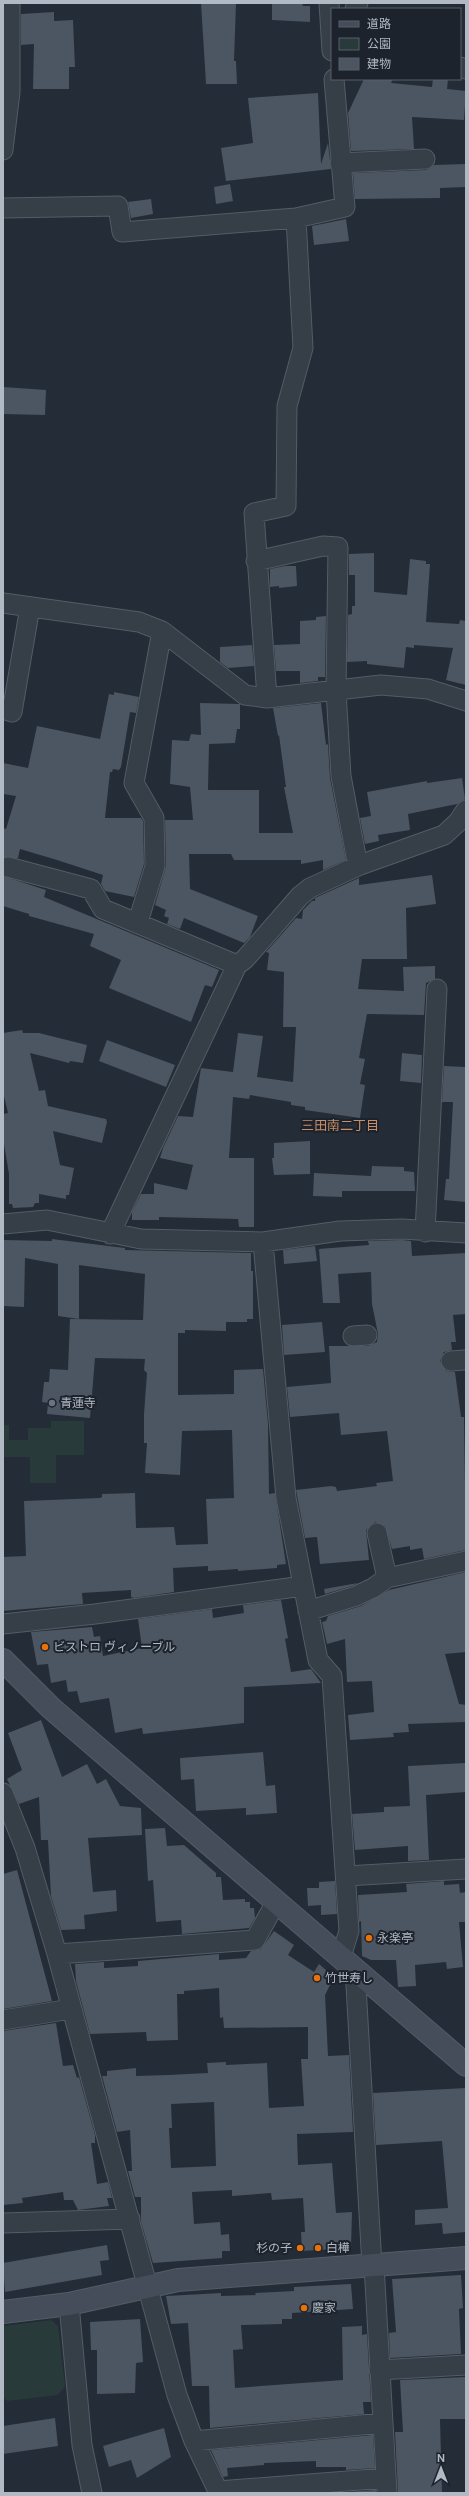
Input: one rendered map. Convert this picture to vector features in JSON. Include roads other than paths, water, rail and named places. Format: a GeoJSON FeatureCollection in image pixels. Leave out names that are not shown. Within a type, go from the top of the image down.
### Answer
{"type":"FeatureCollection","features":[{"type":"Feature","properties":{"kind":"street"},"geometry":{"type":"LineString","coordinates":[[3,150],[10,92],[10,3]]}},
{"type":"Feature","properties":{"kind":"street"},"geometry":{"type":"LineString","coordinates":[[329,3],[331,35]]}},
{"type":"Feature","properties":{"kind":"street"},"geometry":{"type":"LineString","coordinates":[[332,3],[341,8]]}},
{"type":"Feature","properties":{"kind":"street"},"geometry":{"type":"LineString","coordinates":[[3,208],[118,206],[122,232],[296,218],[345,207],[340,163],[334,80]]}},
{"type":"Feature","properties":{"kind":"street"},"geometry":{"type":"LineString","coordinates":[[340,163],[425,159]]}},
{"type":"Feature","properties":{"kind":"street"},"geometry":{"type":"LineString","coordinates":[[267,698],[256,561],[254,513],[286,506],[287,406],[303,348],[296,218]]}},
{"type":"Feature","properties":{"kind":"street"},"geometry":{"type":"LineString","coordinates":[[256,561],[323,546],[338,547],[336,690],[341,776],[356,856],[360,865]]}},
{"type":"Feature","properties":{"kind":"street"},"geometry":{"type":"LineString","coordinates":[[3,603],[140,622],[162,631],[245,695],[267,698],[381,685],[428,689],[466,701]]}},
{"type":"Feature","properties":{"kind":"street"},"geometry":{"type":"LineString","coordinates":[[3,709],[12,712],[30,607]]}},
{"type":"Feature","properties":{"kind":"street"},"geometry":{"type":"LineString","coordinates":[[138,922],[155,866],[146,854],[154,818],[134,783],[162,631]]}},
{"type":"Feature","properties":{"kind":"street"},"geometry":{"type":"LineString","coordinates":[[110,1234],[237,965],[245,959],[300,896],[310,888],[360,865],[444,835],[458,822],[466,810]]}},
{"type":"Feature","properties":{"kind":"street"},"geometry":{"type":"LineString","coordinates":[[8,866],[32,878],[91,889],[104,909],[138,922],[237,965]]}},
{"type":"Feature","properties":{"kind":"street"},"geometry":{"type":"LineString","coordinates":[[425,1232],[437,989]]}},
{"type":"Feature","properties":{"kind":"street"},"geometry":{"type":"LineString","coordinates":[[4,1220],[47,1220],[110,1234],[141,1239],[263,1242],[340,1231],[402,1229],[425,1232],[466,1233]]}},
{"type":"Feature","properties":{"kind":"street"},"geometry":{"type":"LineString","coordinates":[[3,1793],[25,1848],[57,1954],[177,2395],[194,2441],[219,2492],[387,2486],[373,2266],[348,1962],[349,1931],[346,1876],[332,1676],[318,1660],[286,1498],[263,1242]]}},
{"type":"Feature","properties":{"kind":"street"},"geometry":{"type":"LineString","coordinates":[[377,1533],[386,1578]]}},
{"type":"Feature","properties":{"kind":"street"},"geometry":{"type":"LineString","coordinates":[[308,1611],[356,1596],[374,1588],[386,1578],[466,1561]]}},
{"type":"Feature","properties":{"kind":"street"},"geometry":{"type":"LineString","coordinates":[[3,1624],[94,1614],[303,1586]]}},
{"type":"Feature","properties":{"kind":"street"},"geometry":{"type":"LineString","coordinates":[[3,1660],[51,1708],[466,2065]]}},
{"type":"Feature","properties":{"kind":"street"},"geometry":{"type":"LineString","coordinates":[[346,1876],[466,1868]]}},
{"type":"Feature","properties":{"kind":"street"},"geometry":{"type":"LineString","coordinates":[[57,1954],[255,1940],[276,1902]]}},
{"type":"Feature","properties":{"kind":"street"},"geometry":{"type":"LineString","coordinates":[[3,2020],[72,2009]]}},
{"type":"Feature","properties":{"kind":"street"},"geometry":{"type":"LineString","coordinates":[[3,2223],[130,2219]]}},
{"type":"Feature","properties":{"kind":"street"},"geometry":{"type":"LineString","coordinates":[[3,2312],[69,2304],[178,2280],[466,2258]]}},
{"type":"Feature","properties":{"kind":"street"},"geometry":{"type":"LineString","coordinates":[[69,2304],[82,2445],[92,2493]]}},
{"type":"Feature","properties":{"kind":"street"},"geometry":{"type":"LineString","coordinates":[[380,2370],[466,2365]]}},
{"type":"Feature","properties":{"kind":"street"},"geometry":{"type":"LineString","coordinates":[[194,2441],[382,2423]]}},
{"type":"Feature","properties":{"kind":"place","name":"青蓮寺"},"geometry":{"type":"Point","coordinates":[52,1403]}},
{"type":"Feature","properties":{"kind":"place","name":"ビストロ ヴィノーブル"},"geometry":{"type":"Point","coordinates":[45,1647]}},
{"type":"Feature","properties":{"kind":"place","name":"永楽亭"},"geometry":{"type":"Point","coordinates":[369,1938]}},
{"type":"Feature","properties":{"kind":"place","name":"竹世寿し"},"geometry":{"type":"Point","coordinates":[317,1978]}},
{"type":"Feature","properties":{"kind":"place","name":"杉の子"},"geometry":{"type":"Point","coordinates":[300,2248]}},
{"type":"Feature","properties":{"kind":"place","name":"白樺"},"geometry":{"type":"Point","coordinates":[318,2248]}},
{"type":"Feature","properties":{"kind":"place","name":"慶家"},"geometry":{"type":"Point","coordinates":[304,2308]}},
{"type":"Feature","properties":{"kind":"district","name":"三田南二丁目"},"geometry":{"type":"Point","coordinates":[340,1125]}}]}
